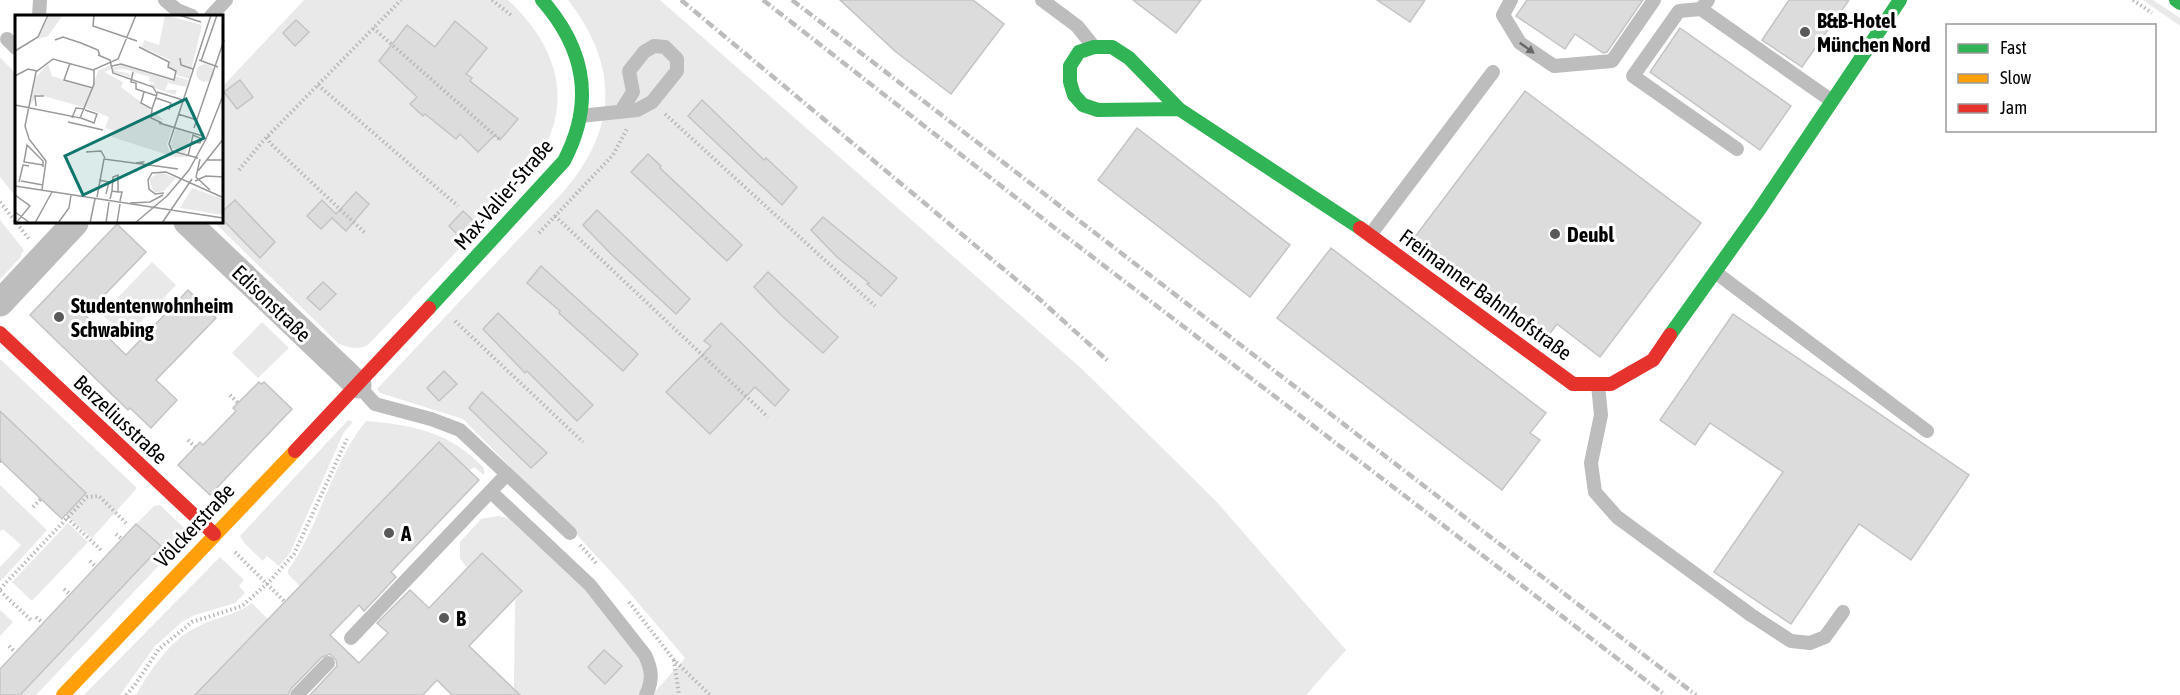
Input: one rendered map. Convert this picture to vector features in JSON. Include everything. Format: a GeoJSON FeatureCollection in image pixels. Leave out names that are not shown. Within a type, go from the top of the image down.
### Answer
{"type":"FeatureCollection","features":[{"type":"Feature","properties":{"kind":"street","name":"Max-Valier-Straße"},"geometry":{"type":"LineString","coordinates":[[358,385],[564,161],[576,137],[582,80],[576,50],[562,23],[543,0]]}},
{"type":"Feature","properties":{"kind":"street","name":"Freimanner Bahnhofstraße"},"geometry":{"type":"LineString","coordinates":[[1094,47],[1112,47],[1129,58],[1179,109],[1370,235],[1573,384],[1611,384],[1653,360],[1715,273],[1900,0]]}},
{"type":"Feature","properties":{"kind":"street"},"geometry":{"type":"LineString","coordinates":[[2176,0],[2180,3]]}},
{"type":"Feature","properties":{"kind":"street"},"geometry":{"type":"LineString","coordinates":[[1094,47],[1079,52],[1070,66],[1070,82],[1074,95],[1083,105],[1098,110],[1179,109]]}},
{"type":"Feature","properties":{"kind":"street"},"geometry":{"type":"LineString","coordinates":[[0,303],[74,224]]}},
{"type":"Feature","properties":{"kind":"street","name":"Edisonstraße"},"geometry":{"type":"LineString","coordinates":[[189,224],[358,385]]}},
{"type":"Feature","properties":{"kind":"street","name":"Berzeliusstraße"},"geometry":{"type":"LineString","coordinates":[[0,333],[214,534]]}},
{"type":"Feature","properties":{"kind":"street","name":"Völckerstraße"},"geometry":{"type":"LineString","coordinates":[[63,695],[358,385]]}},
{"type":"Feature","properties":{"kind":"lane"},"geometry":{"type":"LineString","coordinates":[[39,15],[40,0]]}},
{"type":"Feature","properties":{"kind":"lane"},"geometry":{"type":"LineString","coordinates":[[165,0],[177,10],[190,15]]}},
{"type":"Feature","properties":{"kind":"lane"},"geometry":{"type":"LineString","coordinates":[[212,15],[226,0]]}},
{"type":"Feature","properties":{"kind":"lane"},"geometry":{"type":"LineString","coordinates":[[1042,0],[1077,26],[1094,47]]}},
{"type":"Feature","properties":{"kind":"lane"},"geometry":{"type":"LineString","coordinates":[[1510,0],[1503,15],[1520,43],[1554,66],[1612,61],[1654,0]]}},
{"type":"Feature","properties":{"kind":"lane"},"geometry":{"type":"LineString","coordinates":[[1737,149],[1633,76],[1679,11],[1705,5],[1832,101]]}},
{"type":"Feature","properties":{"kind":"lane"},"geometry":{"type":"LineString","coordinates":[[580,116],[637,110],[652,102],[677,71],[677,59],[665,47],[654,46],[635,62],[629,71],[633,92],[621,111]]}},
{"type":"Feature","properties":{"kind":"lane"},"geometry":{"type":"LineString","coordinates":[[1370,235],[1493,72]]}},
{"type":"Feature","properties":{"kind":"lane"},"geometry":{"type":"LineString","coordinates":[[1715,273],[1927,431]]}},
{"type":"Feature","properties":{"kind":"lane"},"geometry":{"type":"LineString","coordinates":[[1598,384],[1601,415],[1591,463],[1595,492],[1617,517],[1751,615],[1791,641],[1810,643],[1825,637],[1843,612]]}},
{"type":"Feature","properties":{"kind":"lane"},"geometry":{"type":"LineString","coordinates":[[358,385],[375,404],[431,419],[459,430],[570,533]]}},
{"type":"Feature","properties":{"kind":"lane"},"geometry":{"type":"LineString","coordinates":[[351,638],[507,474]]}},
{"type":"Feature","properties":{"kind":"lane"},"geometry":{"type":"LineString","coordinates":[[491,492],[590,585],[645,655],[651,668],[652,682],[646,695]]}},
{"type":"Feature","properties":{"kind":"lane"},"geometry":{"type":"LineString","coordinates":[[297,695],[328,663]]}},
{"type":"Feature","properties":{"kind":"path"},"geometry":{"type":"LineString","coordinates":[[239,170],[267,137],[401,0]]}},
{"type":"Feature","properties":{"kind":"path"},"geometry":{"type":"LineString","coordinates":[[492,0],[512,16]]}},
{"type":"Feature","properties":{"kind":"path"},"geometry":{"type":"LineString","coordinates":[[373,28],[499,139]]}},
{"type":"Feature","properties":{"kind":"path"},"geometry":{"type":"LineString","coordinates":[[318,85],[458,206]]}},
{"type":"Feature","properties":{"kind":"path"},"geometry":{"type":"LineString","coordinates":[[652,102],[875,306]]}},
{"type":"Feature","properties":{"kind":"path"},"geometry":{"type":"LineString","coordinates":[[267,137],[270,143],[365,233]]}},
{"type":"Feature","properties":{"kind":"path"},"geometry":{"type":"LineString","coordinates":[[0,202],[15,221]]}},
{"type":"Feature","properties":{"kind":"path"},"geometry":{"type":"LineString","coordinates":[[555,215],[768,417]]}},
{"type":"Feature","properties":{"kind":"path"},"geometry":{"type":"LineString","coordinates":[[17,224],[43,257]]}},
{"type":"Feature","properties":{"kind":"path"},"geometry":{"type":"LineString","coordinates":[[455,321],[583,442]]}},
{"type":"Feature","properties":{"kind":"path"},"geometry":{"type":"LineString","coordinates":[[230,395],[238,403]]}},
{"type":"Feature","properties":{"kind":"path"},"geometry":{"type":"LineString","coordinates":[[130,695],[159,649],[192,622],[242,606],[268,583],[294,554],[351,432]]}},
{"type":"Feature","properties":{"kind":"path"},"geometry":{"type":"LineString","coordinates":[[188,440],[195,447]]}},
{"type":"Feature","properties":{"kind":"path"},"geometry":{"type":"LineString","coordinates":[[43,623],[34,619],[0,590],[87,497],[99,496],[126,523]]}},
{"type":"Feature","properties":{"kind":"path"},"geometry":{"type":"LineString","coordinates":[[33,507],[41,499]]}},
{"type":"Feature","properties":{"kind":"path"},"geometry":{"type":"LineString","coordinates":[[67,518],[101,550]]}},
{"type":"Feature","properties":{"kind":"path"},"geometry":{"type":"LineString","coordinates":[[116,534],[122,539]]}},
{"type":"Feature","properties":{"kind":"path"},"geometry":{"type":"LineString","coordinates":[[238,554],[285,602]]}},
{"type":"Feature","properties":{"kind":"path"},"geometry":{"type":"LineString","coordinates":[[90,561],[96,567]]}},
{"type":"Feature","properties":{"kind":"path"},"geometry":{"type":"LineString","coordinates":[[64,588],[70,594]]}},
{"type":"Feature","properties":{"kind":"path"},"geometry":{"type":"LineString","coordinates":[[9,646],[15,652]]}},
{"type":"Feature","properties":{"kind":"path"},"geometry":{"type":"LineString","coordinates":[[674,660],[680,695]]}},
{"type":"Feature","properties":{"kind":"path"},"geometry":{"type":"LineString","coordinates":[[126,695],[134,687]]}},
{"type":"Feature","properties":{"kind":"shaded area"},"geometry":{"type":"Polygon","coordinates":[[[304,0],[508,0],[522,14],[545,46],[552,64],[558,101],[555,120],[545,147],[512,193],[368,345],[357,348],[339,344],[216,224],[224,224],[224,85],[304,0]]]}},
{"type":"Feature","properties":{"kind":"shaded area"},"geometry":{"type":"Polygon","coordinates":[[[568,0],[660,0],[1082,369],[1215,500],[1346,650],[1306,695],[652,695],[685,658],[622,584],[463,419],[380,393],[377,389],[564,191],[582,167],[595,144],[602,120],[605,97],[603,73],[596,49],[585,25],[568,0]]]}},
{"type":"Feature","properties":{"kind":"shaded area"},"geometry":{"type":"Polygon","coordinates":[[[2143,0],[2153,0],[2180,18],[2180,26],[2143,0]]]}},
{"type":"Feature","properties":{"kind":"shaded area"},"geometry":{"type":"Polygon","coordinates":[[[0,57],[15,73],[15,196],[0,177],[0,57]]]}},
{"type":"Feature","properties":{"kind":"shaded area"},"geometry":{"type":"Polygon","coordinates":[[[0,220],[24,250],[19,259],[0,279],[0,220]]]}},
{"type":"Feature","properties":{"kind":"shaded area"},"geometry":{"type":"Polygon","coordinates":[[[152,262],[176,285],[126,337],[102,314],[152,262]]]}},
{"type":"Feature","properties":{"kind":"shaded area"},"geometry":{"type":"Polygon","coordinates":[[[262,322],[289,348],[258,378],[232,353],[262,322]]]}},
{"type":"Feature","properties":{"kind":"shaded area"},"geometry":{"type":"Polygon","coordinates":[[[0,359],[137,488],[92,538],[66,515],[86,493],[0,411],[0,359]]]}},
{"type":"Feature","properties":{"kind":"shaded area"},"geometry":{"type":"Polygon","coordinates":[[[348,420],[353,422],[344,432],[290,553],[279,566],[267,556],[263,561],[240,536],[348,420]]]}},
{"type":"Feature","properties":{"kind":"shaded area"},"geometry":{"type":"Polygon","coordinates":[[[366,421],[415,428],[444,438],[458,446],[484,468],[484,475],[474,467],[469,471],[438,442],[300,586],[288,574],[288,570],[309,534],[343,457],[366,421]]]}},
{"type":"Feature","properties":{"kind":"shaded area"},"geometry":{"type":"Polygon","coordinates":[[[0,485],[47,530],[0,582],[0,567],[21,545],[3,529],[0,531],[0,485]]]}},
{"type":"Feature","properties":{"kind":"shaded area"},"geometry":{"type":"Polygon","coordinates":[[[160,505],[185,529],[186,537],[36,695],[20,695],[160,547],[136,524],[154,506],[160,505]]]}},
{"type":"Feature","properties":{"kind":"shaded area"},"geometry":{"type":"Polygon","coordinates":[[[498,516],[508,518],[518,525],[584,587],[640,658],[645,677],[644,686],[639,695],[520,695],[514,689],[515,601],[522,591],[482,553],[467,568],[460,558],[460,542],[481,519],[498,516]]]}},
{"type":"Feature","properties":{"kind":"shaded area"},"geometry":{"type":"Polygon","coordinates":[[[68,523],[88,542],[32,601],[12,582],[68,523]]]}},
{"type":"Feature","properties":{"kind":"shaded area"},"geometry":{"type":"Polygon","coordinates":[[[220,557],[244,580],[239,586],[245,593],[235,603],[192,616],[182,622],[155,646],[120,695],[84,695],[220,557]]]}},
{"type":"Feature","properties":{"kind":"shaded area"},"geometry":{"type":"Polygon","coordinates":[[[252,603],[268,619],[195,695],[136,695],[155,665],[178,639],[197,627],[239,611],[252,603]]]}},
{"type":"Feature","properties":{"kind":"shaded area"},"geometry":{"type":"Polygon","coordinates":[[[0,610],[13,622],[0,636],[0,610]]]}},
{"type":"Feature","properties":{"kind":"building"},"geometry":{"type":"Polygon","coordinates":[[[840,0],[973,0],[1004,24],[951,94],[896,52],[840,0]]]}},
{"type":"Feature","properties":{"kind":"building"},"geometry":{"type":"Polygon","coordinates":[[[1133,0],[1201,0],[1176,33],[1133,0]]]}},
{"type":"Feature","properties":{"kind":"building"},"geometry":{"type":"Polygon","coordinates":[[[1377,0],[1425,0],[1410,22],[1377,0]]]}},
{"type":"Feature","properties":{"kind":"building"},"geometry":{"type":"Polygon","coordinates":[[[1527,0],[1643,0],[1607,52],[1603,53],[1575,34],[1565,49],[1516,16],[1527,0]]]}},
{"type":"Feature","properties":{"kind":"building"},"geometry":{"type":"Polygon","coordinates":[[[1789,0],[1849,0],[1802,67],[1762,40],[1789,0]]]}},
{"type":"Feature","properties":{"kind":"building"},"geometry":{"type":"Polygon","coordinates":[[[296,20],[309,32],[295,46],[283,33],[296,20]]]}},
{"type":"Feature","properties":{"kind":"building"},"geometry":{"type":"Polygon","coordinates":[[[455,21],[487,48],[466,74],[472,78],[470,81],[518,119],[500,140],[495,135],[478,152],[460,134],[456,139],[425,114],[423,116],[410,104],[417,97],[379,61],[407,25],[435,47],[455,21]]]}},
{"type":"Feature","properties":{"kind":"building"},"geometry":{"type":"Polygon","coordinates":[[[1680,28],[1791,106],[1760,150],[1650,72],[1680,28]]]}},
{"type":"Feature","properties":{"kind":"building"},"geometry":{"type":"Polygon","coordinates":[[[240,80],[253,97],[237,109],[224,92],[240,80]]]}},
{"type":"Feature","properties":{"kind":"building","name":"Deubl"},"geometry":{"type":"Polygon","coordinates":[[[1525,91],[1701,223],[1600,357],[1557,324],[1545,340],[1411,242],[1525,91]]]}},
{"type":"Feature","properties":{"kind":"building"},"geometry":{"type":"Polygon","coordinates":[[[702,100],[764,160],[766,158],[797,187],[782,205],[688,116],[702,100]]]}},
{"type":"Feature","properties":{"kind":"building"},"geometry":{"type":"Polygon","coordinates":[[[1137,128],[1290,245],[1250,297],[1098,180],[1137,128]]]}},
{"type":"Feature","properties":{"kind":"building"},"geometry":{"type":"Polygon","coordinates":[[[648,154],[742,245],[727,261],[631,172],[648,154]]]}},
{"type":"Feature","properties":{"kind":"building"},"geometry":{"type":"Polygon","coordinates":[[[356,192],[369,204],[346,231],[332,218],[321,229],[307,216],[322,200],[336,214],[356,192]]]}},
{"type":"Feature","properties":{"kind":"building"},"geometry":{"type":"Polygon","coordinates":[[[235,200],[275,242],[260,258],[224,221],[224,210],[235,200]]]}},
{"type":"Feature","properties":{"kind":"building"},"geometry":{"type":"Polygon","coordinates":[[[597,210],[690,299],[676,314],[583,225],[597,210]]]}},
{"type":"Feature","properties":{"kind":"building"},"geometry":{"type":"Polygon","coordinates":[[[463,211],[476,223],[462,239],[449,226],[463,211]]]}},
{"type":"Feature","properties":{"kind":"building"},"geometry":{"type":"Polygon","coordinates":[[[823,217],[897,278],[881,296],[837,257],[811,230],[823,217]]]}},
{"type":"Feature","properties":{"kind":"building","name":"Studentenwohnheim Schwabing"},"geometry":{"type":"Polygon","coordinates":[[[117,224],[146,252],[85,315],[126,355],[188,290],[216,318],[156,380],[177,400],[151,428],[130,408],[128,410],[30,315],[117,224]]]}},
{"type":"Feature","properties":{"kind":"building"},"geometry":{"type":"Polygon","coordinates":[[[1331,248],[1546,413],[1530,433],[1540,440],[1502,490],[1277,318],[1331,248]]]}},
{"type":"Feature","properties":{"kind":"building"},"geometry":{"type":"Polygon","coordinates":[[[541,266],[638,354],[623,371],[527,283],[541,266]]]}},
{"type":"Feature","properties":{"kind":"building"},"geometry":{"type":"Polygon","coordinates":[[[768,272],[838,337],[823,353],[754,287],[768,272]]]}},
{"type":"Feature","properties":{"kind":"building"},"geometry":{"type":"Polygon","coordinates":[[[323,282],[336,294],[320,310],[307,298],[323,282]]]}},
{"type":"Feature","properties":{"kind":"building"},"geometry":{"type":"Polygon","coordinates":[[[498,313],[593,405],[577,421],[527,371],[525,373],[483,329],[498,313]]]}},
{"type":"Feature","properties":{"kind":"building"},"geometry":{"type":"Polygon","coordinates":[[[1733,314],[1969,475],[1911,560],[1859,524],[1791,624],[1714,572],[1783,472],[1710,423],[1695,445],[1660,420],[1733,314]]]}},
{"type":"Feature","properties":{"kind":"building"},"geometry":{"type":"Polygon","coordinates":[[[721,323],[789,390],[775,406],[755,387],[710,434],[666,392],[711,346],[704,341],[721,323]]]}},
{"type":"Feature","properties":{"kind":"building"},"geometry":{"type":"Polygon","coordinates":[[[444,371],[457,384],[439,401],[427,388],[444,371]]]}},
{"type":"Feature","properties":{"kind":"building"},"geometry":{"type":"Polygon","coordinates":[[[259,382],[261,384],[264,382],[292,409],[210,495],[178,465],[200,442],[203,445],[236,411],[233,408],[259,382]]]}},
{"type":"Feature","properties":{"kind":"building"},"geometry":{"type":"Polygon","coordinates":[[[482,392],[547,453],[531,468],[469,408],[482,392]]]}},
{"type":"Feature","properties":{"kind":"building"},"geometry":{"type":"Polygon","coordinates":[[[0,411],[86,493],[62,519],[0,460],[0,411]]]}},
{"type":"Feature","properties":{"kind":"building"},"geometry":{"type":"Polygon","coordinates":[[[439,442],[479,480],[391,572],[396,577],[364,611],[359,605],[330,635],[359,663],[388,633],[377,623],[410,590],[429,608],[482,553],[522,591],[469,646],[520,695],[452,695],[437,680],[423,695],[310,695],[337,666],[336,660],[330,654],[322,657],[288,695],[195,695],[439,442]]]}},
{"type":"Feature","properties":{"kind":"building"},"geometry":{"type":"Polygon","coordinates":[[[136,524],[161,546],[20,695],[0,695],[0,669],[136,524]]]}},
{"type":"Feature","properties":{"kind":"building"},"geometry":{"type":"Polygon","coordinates":[[[604,650],[622,666],[605,684],[588,667],[604,650]]]}},
{"type":"Feature","properties":{"kind":"railway"},"geometry":{"type":"LineString","coordinates":[[681,0],[1037,297],[1109,362]]}},
{"type":"Feature","properties":{"kind":"railway"},"geometry":{"type":"LineString","coordinates":[[763,0],[1060,232],[1665,695]]}},
{"type":"Feature","properties":{"kind":"railway"},"geometry":{"type":"LineString","coordinates":[[792,0],[1696,695]]}},
{"type":"Feature","properties":{"kind":"traffic: fast"},"geometry":{"type":"LineString","coordinates":[[429,308],[564,161],[574,139],[580,118],[581,77],[568,38],[542,0]]}},
{"type":"Feature","properties":{"kind":"traffic: fast"},"geometry":{"type":"LineString","coordinates":[[1670,335],[1759,210],[1900,0]]}},
{"type":"Feature","properties":{"kind":"traffic: fast"},"geometry":{"type":"LineString","coordinates":[[2176,0],[2180,3]]}},
{"type":"Feature","properties":{"kind":"traffic: fast"},"geometry":{"type":"LineString","coordinates":[[1179,109],[1098,110],[1083,105],[1074,95],[1070,82],[1070,66],[1079,52],[1094,47],[1112,47],[1129,58],[1179,109],[1360,228]]}},
{"type":"Feature","properties":{"kind":"traffic: slow"},"geometry":{"type":"LineString","coordinates":[[63,695],[295,451]]}},
{"type":"Feature","properties":{"kind":"traffic: jam"},"geometry":{"type":"LineString","coordinates":[[1360,228],[1573,384],[1611,384],[1653,360],[1670,335]]}},
{"type":"Feature","properties":{"kind":"traffic: jam"},"geometry":{"type":"LineString","coordinates":[[295,451],[429,308]]}},
{"type":"Feature","properties":{"kind":"traffic: jam"},"geometry":{"type":"LineString","coordinates":[[0,333],[214,534]]}},
{"type":"Feature","properties":{"kind":"place","name":"B&B-Hotel München Nord"},"geometry":{"type":"Point","coordinates":[1805,32]}},
{"type":"Feature","properties":{"kind":"place","name":"Deubl"},"geometry":{"type":"Point","coordinates":[1555,234]}},
{"type":"Feature","properties":{"kind":"place","name":"Studentenwohnheim Schwabing"},"geometry":{"type":"Point","coordinates":[59,317]}},
{"type":"Feature","properties":{"kind":"place","name":"A"},"geometry":{"type":"Point","coordinates":[389,533]}},
{"type":"Feature","properties":{"kind":"place","name":"B"},"geometry":{"type":"Point","coordinates":[444,618]}}]}
